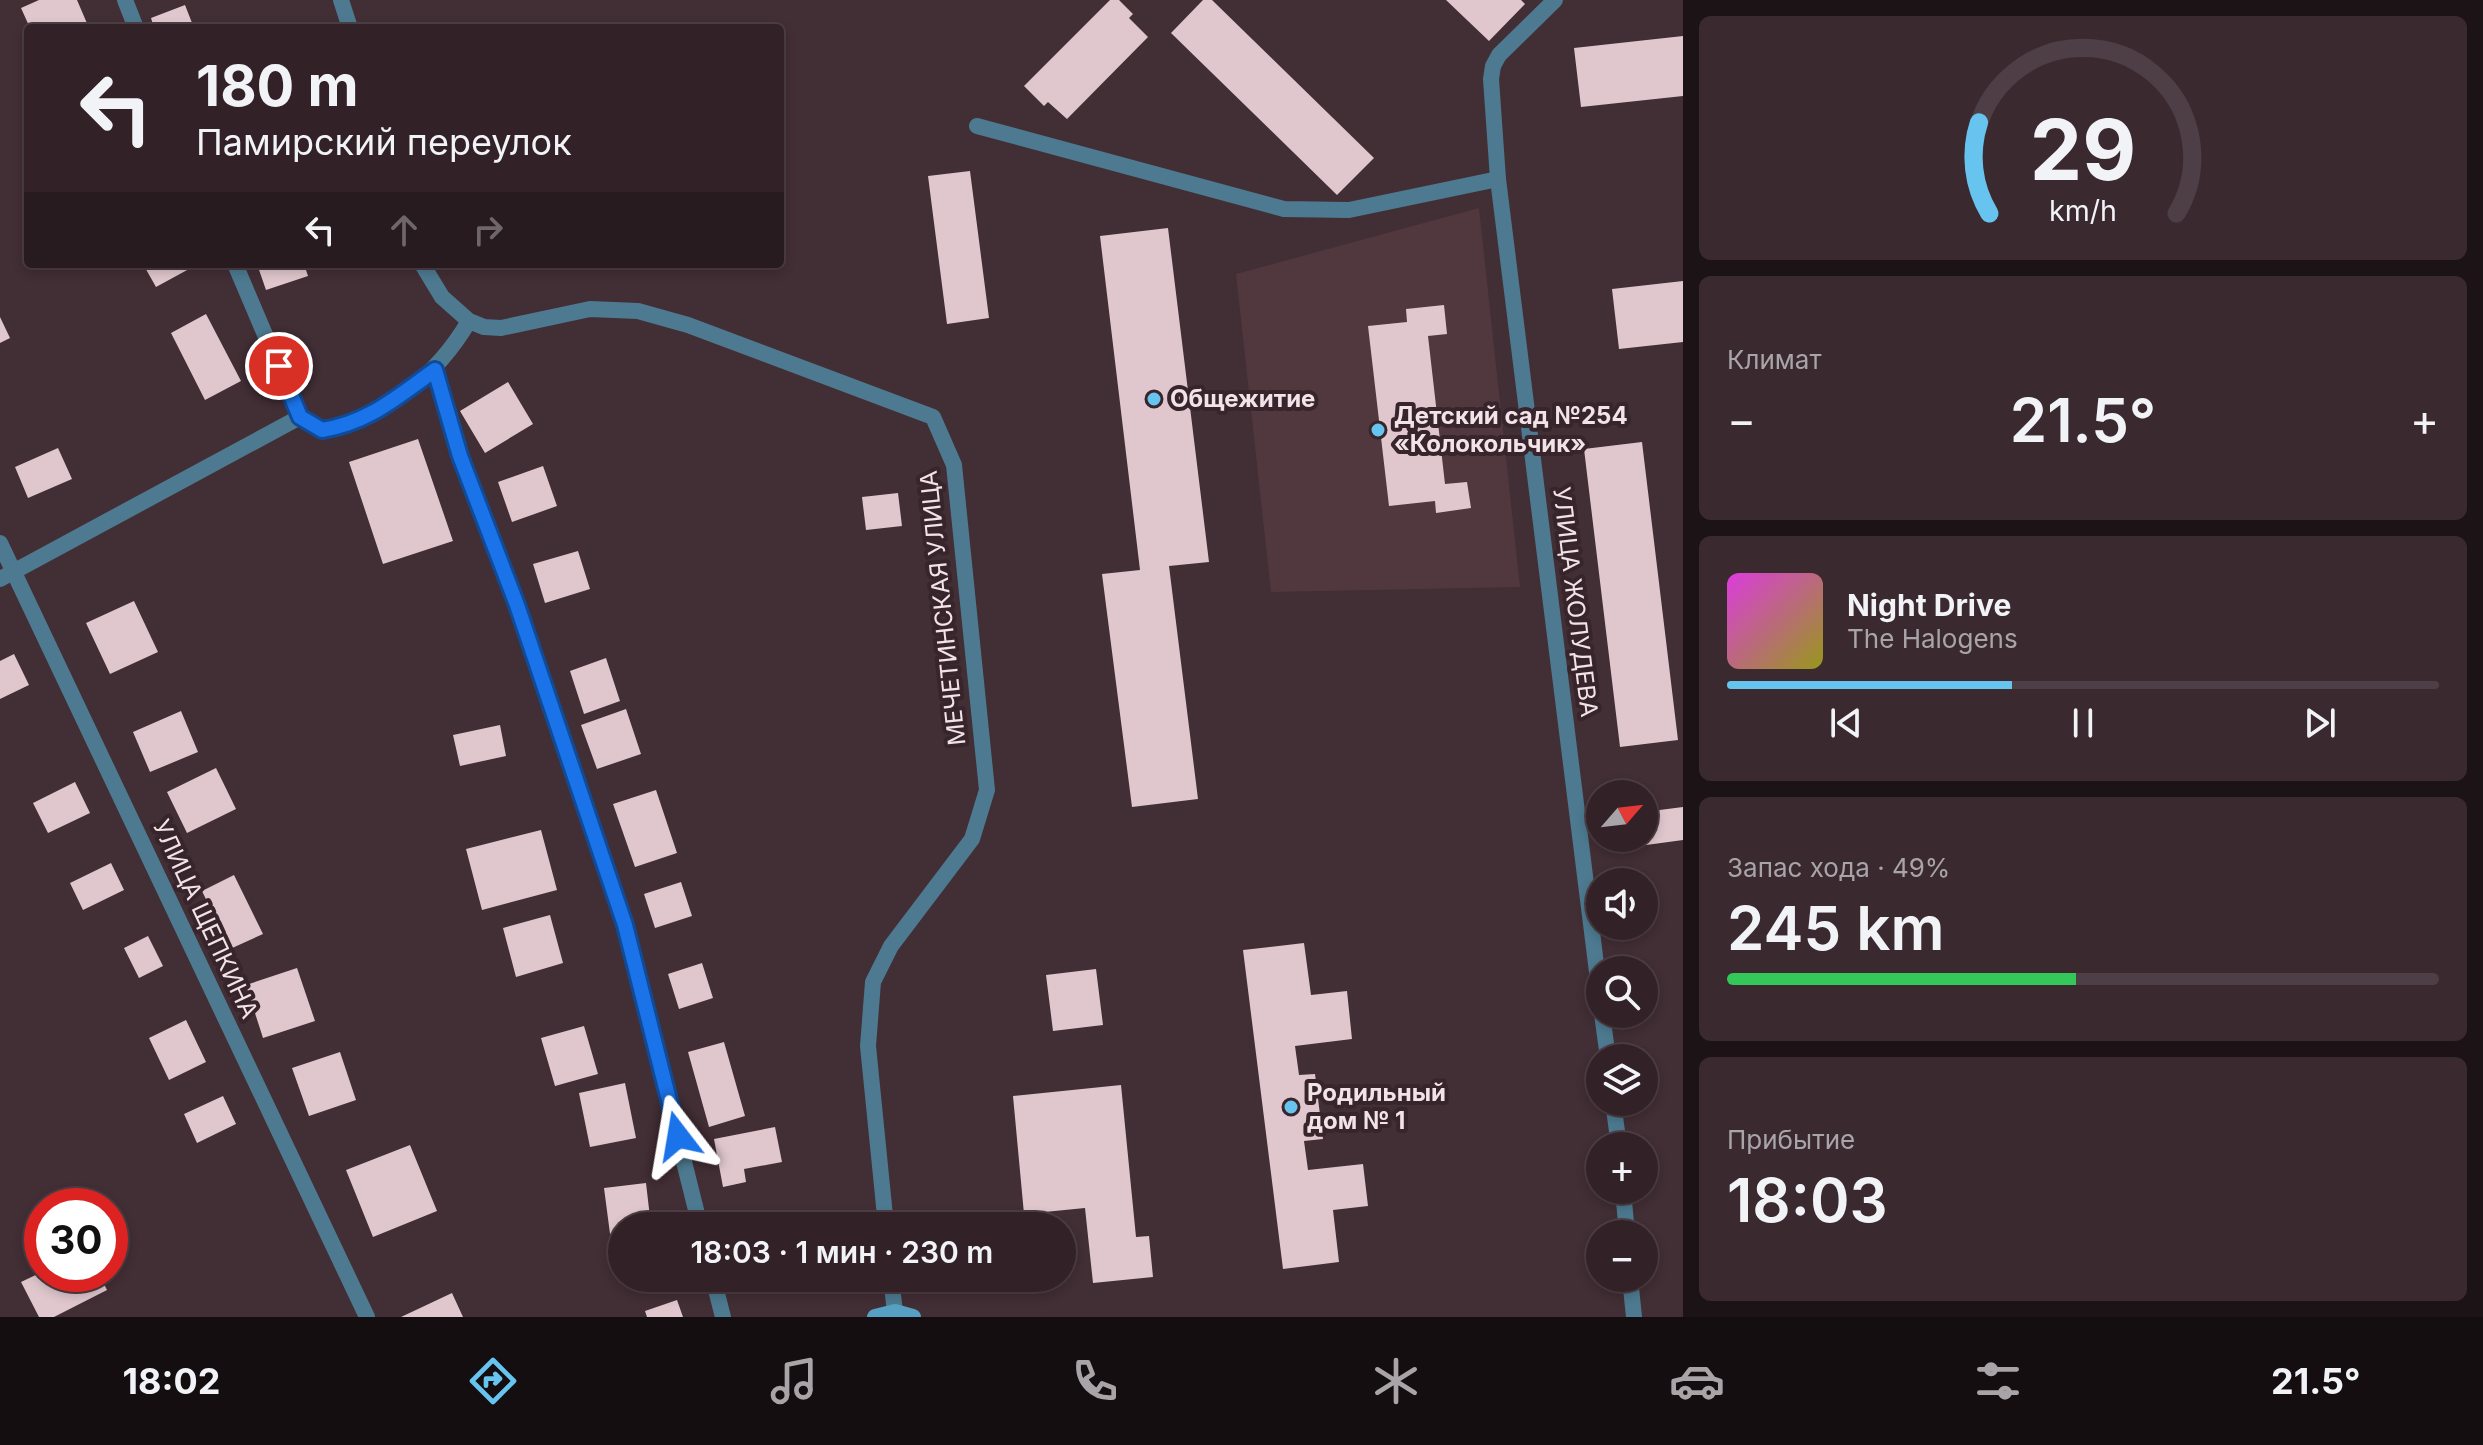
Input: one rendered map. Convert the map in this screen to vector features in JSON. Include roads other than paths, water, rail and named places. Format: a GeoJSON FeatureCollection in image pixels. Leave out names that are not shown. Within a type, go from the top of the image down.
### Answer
{"type":"FeatureCollection","features":[{"type":"Feature","properties":{"kind":"street"},"geometry":{"type":"LineString","coordinates":[[125,0],[134,24]]}},
{"type":"Feature","properties":{"kind":"street"},"geometry":{"type":"LineString","coordinates":[[341,0],[349,24]]}},
{"type":"Feature","properties":{"kind":"street","name":"УЛИЦА ЖОЛУДЕВА"},"geometry":{"type":"LineString","coordinates":[[1555,0],[1499,55],[1491,79],[1498,179],[1595,956]]}},
{"type":"Feature","properties":{"kind":"street"},"geometry":{"type":"LineString","coordinates":[[977,126],[1284,209],[1349,210],[1498,179]]}},
{"type":"Feature","properties":{"kind":"street"},"geometry":{"type":"LineString","coordinates":[[237,268],[300,417],[322,430],[358,422],[435,370],[455,346],[469,321],[442,297],[424,268]]}},
{"type":"Feature","properties":{"kind":"street","name":"МЕЧЕТИНСКАЯ УЛИЦА"},"geometry":{"type":"LineString","coordinates":[[469,321],[484,327],[501,328],[590,309],[638,311],[688,325],[933,417],[954,465],[987,790],[972,839],[891,946],[873,982],[868,1046],[885,1212]]}},
{"type":"Feature","properties":{"kind":"street"},"geometry":{"type":"LineString","coordinates":[[435,370],[460,456],[522,620],[625,925],[697,1212]]}},
{"type":"Feature","properties":{"kind":"street"},"geometry":{"type":"LineString","coordinates":[[7,575],[300,417]]}},
{"type":"Feature","properties":{"kind":"street","name":"УЛИЦА ЩЕПКИНА"},"geometry":{"type":"LineString","coordinates":[[0,543],[7,575],[367,1317]]}},
{"type":"Feature","properties":{"kind":"street"},"geometry":{"type":"LineString","coordinates":[[717,1292],[723,1317]]}},
{"type":"Feature","properties":{"kind":"street"},"geometry":{"type":"LineString","coordinates":[[893,1292],[895,1312]]}},
{"type":"Feature","properties":{"kind":"street"},"geometry":{"type":"LineString","coordinates":[[1631,1292],[1634,1317]]}},
{"type":"Feature","properties":{"kind":"street"},"geometry":{"type":"LineString","coordinates":[[875,1317],[895,1312],[913,1317]]}},
{"type":"Feature","properties":{"kind":"place","name":"Общежитие"},"geometry":{"type":"Point","coordinates":[1154,399]}},
{"type":"Feature","properties":{"kind":"place","name":"Детский сад №254 «Колокольчик»"},"geometry":{"type":"Point","coordinates":[1378,430]}},
{"type":"Feature","properties":{"kind":"place","name":"Родильный дом № 1"},"geometry":{"type":"Point","coordinates":[1291,1107]}}]}
